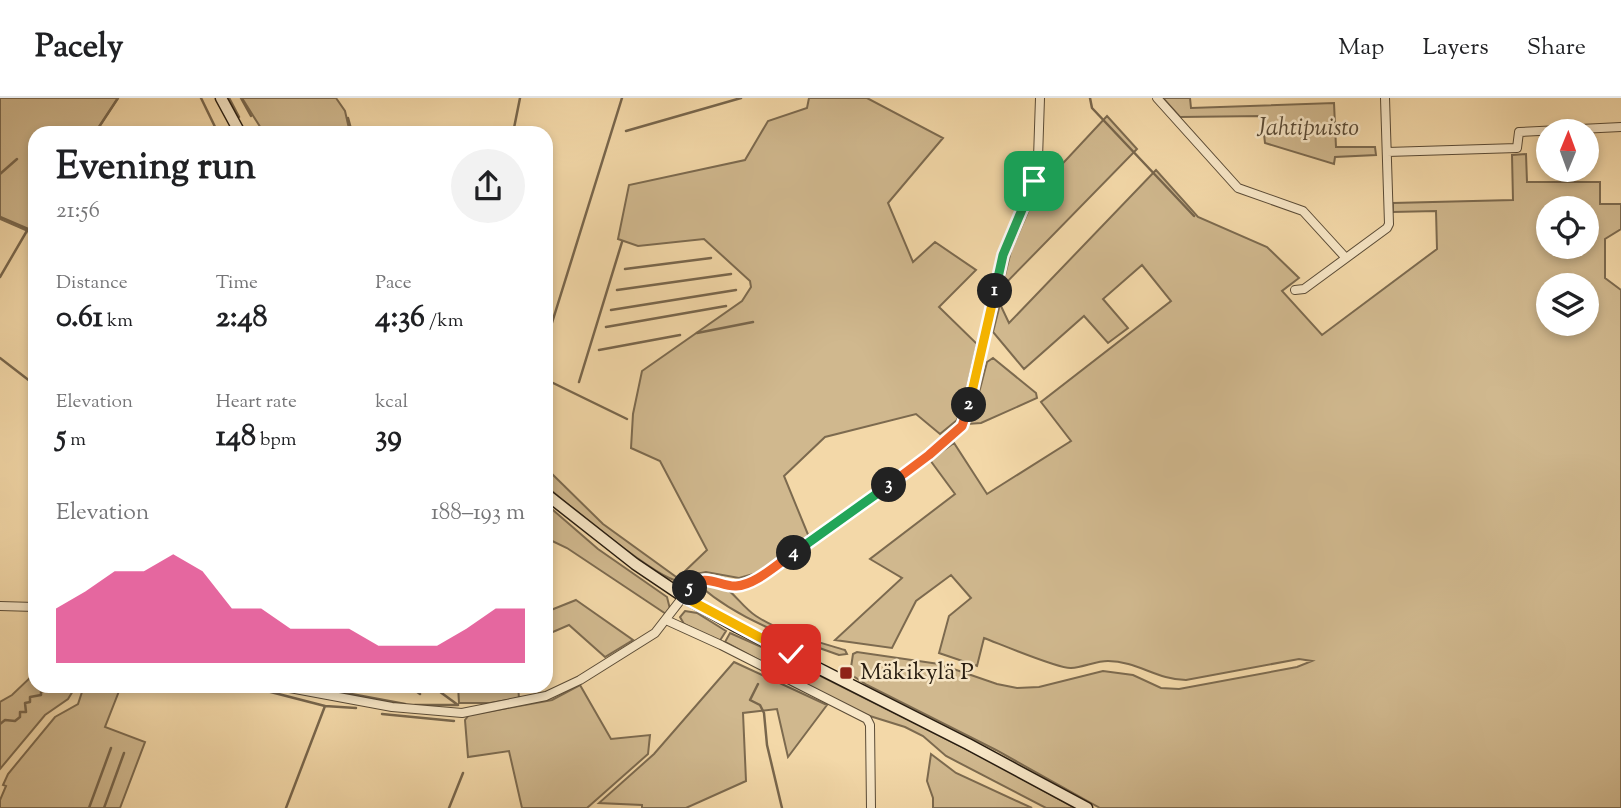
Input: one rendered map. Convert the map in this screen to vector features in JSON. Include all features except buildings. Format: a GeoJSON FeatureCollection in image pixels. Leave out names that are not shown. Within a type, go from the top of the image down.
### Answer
{"type":"FeatureCollection","features":[{"type":"Feature","properties":{"kind":"main road"},"geometry":{"type":"LineString","coordinates":[[221,98],[236,126]]}},
{"type":"Feature","properties":{"kind":"main road"},"geometry":{"type":"LineString","coordinates":[[553,500],[635,564],[684,597],[1087,808]]}},
{"type":"Feature","properties":{"kind":"street"},"geometry":{"type":"LineString","coordinates":[[553,693],[580,680],[655,633],[693,584],[702,580],[736,586],[754,580],[929,455],[962,426],[1003,255],[1034,181],[1039,150],[1040,98]]}},
{"type":"Feature","properties":{"kind":"street"},"geometry":{"type":"LineString","coordinates":[[1157,98],[1238,188],[1303,211],[1345,257]]}},
{"type":"Feature","properties":{"kind":"street"},"geometry":{"type":"LineString","coordinates":[[1295,290],[1304,289],[1389,224],[1385,98]]}},
{"type":"Feature","properties":{"kind":"street"},"geometry":{"type":"LineString","coordinates":[[1387,152],[1517,148],[1519,132],[1621,127]]}},
{"type":"Feature","properties":{"kind":"street"},"geometry":{"type":"LineString","coordinates":[[0,606],[28,607]]}},
{"type":"Feature","properties":{"kind":"street"},"geometry":{"type":"LineString","coordinates":[[666,620],[867,719],[870,724],[871,808]]}},
{"type":"Feature","properties":{"kind":"street"},"geometry":{"type":"LineString","coordinates":[[317,693],[392,707],[462,713],[552,693]]}},
{"type":"Feature","properties":{"kind":"green space"},"geometry":{"type":"Polygon","coordinates":[[[0,98],[118,98],[100,126],[28,126],[28,231],[0,219],[0,98]]]}},
{"type":"Feature","properties":{"kind":"green space"},"geometry":{"type":"Polygon","coordinates":[[[242,98],[336,98],[345,111],[348,126],[260,126],[242,98]]]}},
{"type":"Feature","properties":{"kind":"green space"},"geometry":{"type":"Polygon","coordinates":[[[809,98],[867,98],[943,138],[888,203],[913,262],[935,242],[976,270],[939,307],[977,344],[962,409],[957,420],[940,434],[916,414],[825,437],[784,476],[809,537],[757,573],[739,578],[706,572],[690,575],[684,572],[707,550],[660,461],[631,448],[633,414],[642,371],[742,301],[751,287],[750,281],[704,239],[638,246],[618,239],[629,185],[745,160],[768,121],[807,108],[809,98]]]}},
{"type":"Feature","properties":{"kind":"green space","name":"Jahtipuisto"},"geometry":{"type":"Polygon","coordinates":[[[1163,98],[1190,98],[1191,108],[1334,103],[1336,147],[1375,147],[1376,155],[1335,157],[1334,164],[1265,143],[1262,116],[1180,117],[1163,98]]]}},
{"type":"Feature","properties":{"kind":"green space"},"geometry":{"type":"Polygon","coordinates":[[[1107,116],[1137,149],[1002,287],[1011,251],[1037,191],[1107,116]]]}},
{"type":"Feature","properties":{"kind":"green space"},"geometry":{"type":"Polygon","coordinates":[[[1526,154],[1527,182],[1600,182],[1600,204],[1621,204],[1621,229],[1605,239],[1605,278],[1621,290],[1621,808],[1100,808],[850,674],[853,654],[857,652],[939,664],[1017,688],[1039,687],[1103,671],[1133,675],[1161,688],[1179,689],[1297,667],[1312,661],[1299,659],[1186,680],[1166,677],[1118,662],[1103,661],[1064,667],[984,638],[977,666],[939,653],[949,616],[971,598],[951,575],[916,601],[892,648],[835,640],[902,578],[870,559],[955,494],[930,460],[954,443],[987,494],[1071,441],[1041,402],[1171,301],[1142,265],[1103,299],[1128,328],[1108,343],[1084,316],[1024,369],[993,332],[1000,304],[1009,323],[1156,170],[1198,217],[1267,247],[1299,278],[1282,291],[1322,335],[1437,249],[1436,211],[1393,212],[1393,203],[1513,200],[1512,155],[1526,154]]]}},
{"type":"Feature","properties":{"kind":"green space"},"geometry":{"type":"Polygon","coordinates":[[[993,358],[1036,393],[1037,398],[981,423],[968,424],[987,362],[993,358]]]}},
{"type":"Feature","properties":{"kind":"green space"},"geometry":{"type":"Polygon","coordinates":[[[553,475],[603,524],[679,581],[653,569],[553,492],[553,475]]]}},
{"type":"Feature","properties":{"kind":"green space"},"geometry":{"type":"Polygon","coordinates":[[[553,510],[598,549],[667,597],[670,609],[666,614],[553,541],[553,510]]]}},
{"type":"Feature","properties":{"kind":"green space"},"geometry":{"type":"Polygon","coordinates":[[[718,583],[766,622],[799,636],[845,650],[847,654],[839,655],[766,627],[731,609],[700,586],[718,583]]]}},
{"type":"Feature","properties":{"kind":"green space"},"geometry":{"type":"Polygon","coordinates":[[[576,600],[633,640],[605,657],[569,625],[553,632],[553,609],[576,600]]]}},
{"type":"Feature","properties":{"kind":"green space"},"geometry":{"type":"Polygon","coordinates":[[[685,611],[697,613],[726,631],[719,642],[684,624],[680,617],[685,611]]]}},
{"type":"Feature","properties":{"kind":"green space"},"geometry":{"type":"Polygon","coordinates":[[[730,633],[992,762],[1075,808],[1046,808],[946,756],[923,736],[905,727],[857,712],[798,682],[806,671],[802,669],[794,679],[725,642],[730,633]]]}},
{"type":"Feature","properties":{"kind":"green space"},"geometry":{"type":"Polygon","coordinates":[[[734,662],[827,705],[788,757],[777,709],[743,713],[746,781],[686,808],[642,808],[642,805],[599,803],[654,754],[734,662]]]}},
{"type":"Feature","properties":{"kind":"green space"},"geometry":{"type":"Polygon","coordinates":[[[28,680],[28,693],[72,693],[68,699],[45,715],[0,769],[0,702],[28,680]]]}},
{"type":"Feature","properties":{"kind":"green space"},"geometry":{"type":"Polygon","coordinates":[[[580,685],[611,739],[650,735],[648,754],[587,808],[522,808],[509,751],[468,757],[465,720],[469,715],[552,700],[580,685]]]}},
{"type":"Feature","properties":{"kind":"green space"},"geometry":{"type":"Polygon","coordinates":[[[82,693],[118,693],[105,727],[145,742],[120,808],[0,808],[0,800],[6,786],[3,785],[8,774],[55,717],[78,704],[82,693]]]}},
{"type":"Feature","properties":{"kind":"green space"},"geometry":{"type":"Polygon","coordinates":[[[458,693],[519,693],[519,698],[490,703],[459,703],[458,693]]]}},
{"type":"Feature","properties":{"kind":"green space"},"geometry":{"type":"Polygon","coordinates":[[[931,754],[956,773],[1032,808],[933,808],[933,798],[927,781],[931,754]]]}},
{"type":"Feature","properties":{"kind":"waterway"},"geometry":{"type":"LineString","coordinates":[[100,126],[118,98]]}},
{"type":"Feature","properties":{"kind":"waterway"},"geometry":{"type":"LineString","coordinates":[[201,98],[215,126]]}},
{"type":"Feature","properties":{"kind":"waterway"},"geometry":{"type":"LineString","coordinates":[[229,98],[239,117]]}},
{"type":"Feature","properties":{"kind":"waterway"},"geometry":{"type":"LineString","coordinates":[[241,98],[251,116]]}},
{"type":"Feature","properties":{"kind":"waterway"},"geometry":{"type":"LineString","coordinates":[[514,126],[520,98]]}},
{"type":"Feature","properties":{"kind":"waterway"},"geometry":{"type":"LineString","coordinates":[[553,320],[622,98]]}},
{"type":"Feature","properties":{"kind":"waterway"},"geometry":{"type":"LineString","coordinates":[[626,131],[741,98]]}},
{"type":"Feature","properties":{"kind":"waterway"},"geometry":{"type":"LineString","coordinates":[[1090,98],[1092,108],[1194,216]]}},
{"type":"Feature","properties":{"kind":"waterway"},"geometry":{"type":"LineString","coordinates":[[348,118],[350,126]]}},
{"type":"Feature","properties":{"kind":"waterway"},"geometry":{"type":"LineString","coordinates":[[0,174],[17,159]]}},
{"type":"Feature","properties":{"kind":"waterway"},"geometry":{"type":"LineString","coordinates":[[0,217],[28,229],[0,277]]}},
{"type":"Feature","properties":{"kind":"waterway"},"geometry":{"type":"LineString","coordinates":[[579,382],[622,242]]}},
{"type":"Feature","properties":{"kind":"waterway"},"geometry":{"type":"LineString","coordinates":[[625,269],[711,258]]}},
{"type":"Feature","properties":{"kind":"waterway"},"geometry":{"type":"LineString","coordinates":[[617,290],[731,274]]}},
{"type":"Feature","properties":{"kind":"waterway"},"geometry":{"type":"LineString","coordinates":[[611,310],[736,290]]}},
{"type":"Feature","properties":{"kind":"waterway"},"geometry":{"type":"LineString","coordinates":[[606,327],[726,306]]}},
{"type":"Feature","properties":{"kind":"waterway"},"geometry":{"type":"LineString","coordinates":[[697,333],[753,322]]}},
{"type":"Feature","properties":{"kind":"waterway"},"geometry":{"type":"LineString","coordinates":[[599,350],[680,335]]}},
{"type":"Feature","properties":{"kind":"waterway"},"geometry":{"type":"LineString","coordinates":[[0,358],[28,380]]}},
{"type":"Feature","properties":{"kind":"waterway"},"geometry":{"type":"LineString","coordinates":[[553,383],[627,419]]}},
{"type":"Feature","properties":{"kind":"waterway"},"geometry":{"type":"LineString","coordinates":[[758,684],[750,700],[760,705],[764,713],[767,745],[782,808]]}},
{"type":"Feature","properties":{"kind":"waterway"},"geometry":{"type":"LineString","coordinates":[[0,724],[5,720],[15,721],[20,717],[20,712],[26,712],[25,703],[30,702],[30,697],[41,693]]}},
{"type":"Feature","properties":{"kind":"waterway"},"geometry":{"type":"LineString","coordinates":[[275,693],[325,706],[356,708]]}},
{"type":"Feature","properties":{"kind":"waterway"},"geometry":{"type":"LineString","coordinates":[[346,693],[405,704]]}},
{"type":"Feature","properties":{"kind":"waterway"},"geometry":{"type":"LineString","coordinates":[[442,693],[458,705]]}},
{"type":"Feature","properties":{"kind":"waterway"},"geometry":{"type":"LineString","coordinates":[[415,705],[458,705]]}},
{"type":"Feature","properties":{"kind":"waterway"},"geometry":{"type":"LineString","coordinates":[[286,808],[325,706]]}},
{"type":"Feature","properties":{"kind":"waterway"},"geometry":{"type":"LineString","coordinates":[[382,714],[454,721]]}},
{"type":"Feature","properties":{"kind":"waterway"},"geometry":{"type":"LineString","coordinates":[[89,808],[111,748]]}},
{"type":"Feature","properties":{"kind":"waterway"},"geometry":{"type":"LineString","coordinates":[[104,808],[124,753]]}},
{"type":"Feature","properties":{"kind":"waterway"},"geometry":{"type":"LineString","coordinates":[[449,808],[463,773]]}},
{"type":"Feature","properties":{"kind":"place","name":"Mäkikylä P"},"geometry":{"type":"Point","coordinates":[846,673]}},
{"type":"Feature","properties":{"kind":"route"},"geometry":{"type":"LineString","coordinates":[[791,654],[684,597],[693,584],[702,580],[736,586],[754,580],[929,455],[962,426],[1003,255],[1034,181]]}}]}
